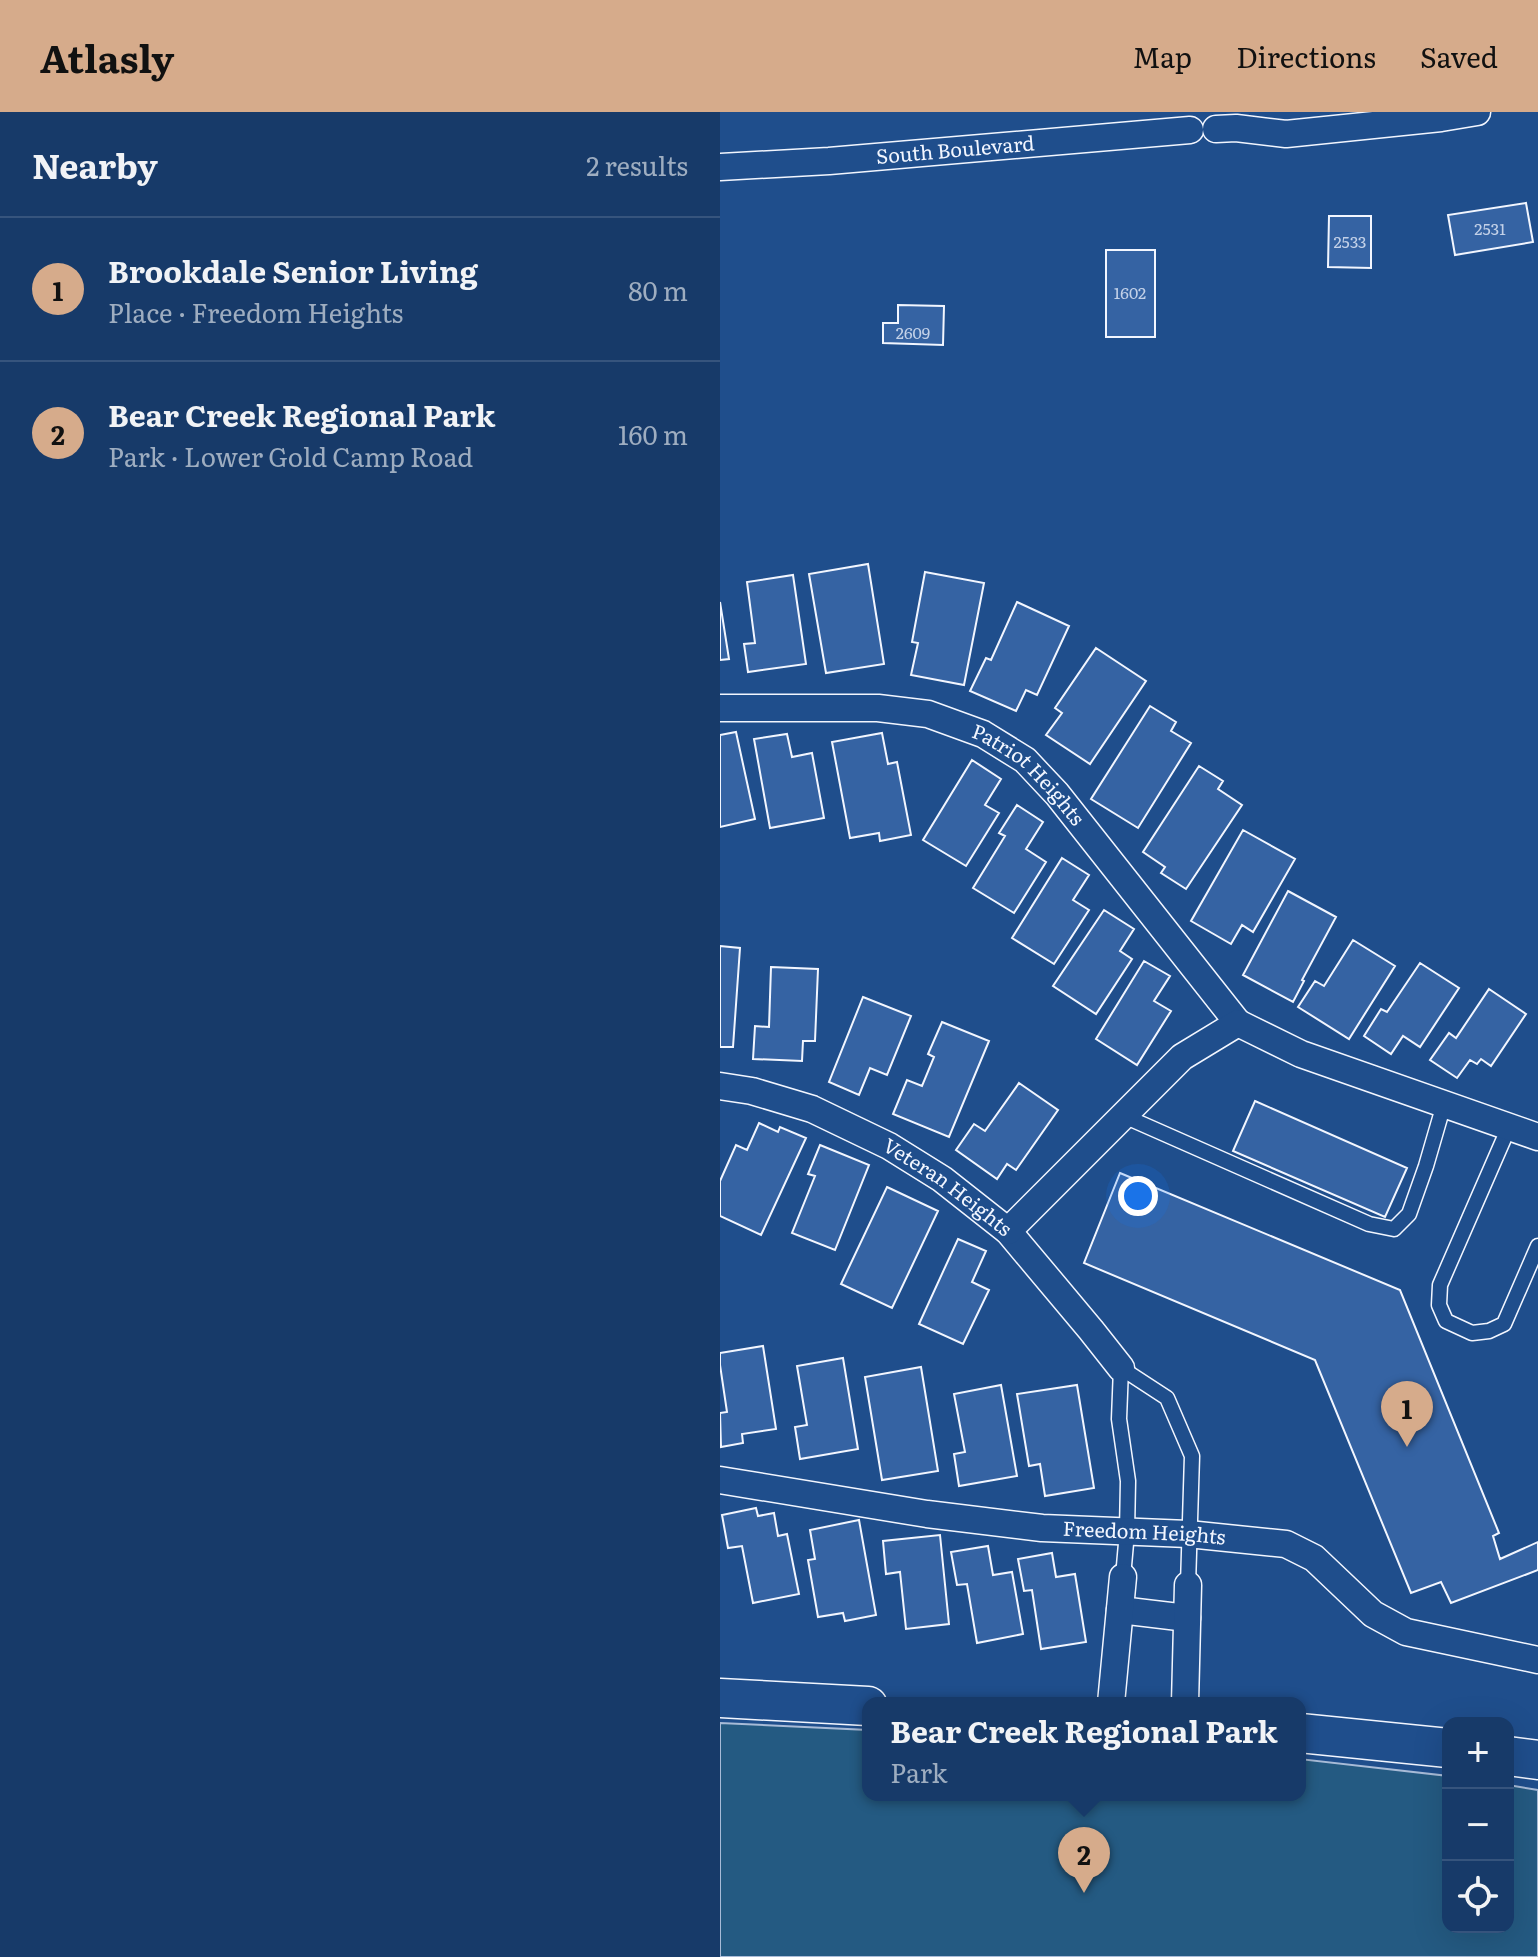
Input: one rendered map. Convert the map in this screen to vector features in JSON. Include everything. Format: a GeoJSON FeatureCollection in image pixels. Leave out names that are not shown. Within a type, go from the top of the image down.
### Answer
{"type":"FeatureCollection","features":[{"type":"Feature","properties":{"kind":"street"},"geometry":{"type":"LineString","coordinates":[[1229,123],[1286,134],[1477,112]]}},
{"type":"Feature","properties":{"kind":"street","name":"South Boulevard"},"geometry":{"type":"LineString","coordinates":[[720,167],[829,161],[1190,130]]}},
{"type":"Feature","properties":{"kind":"street","name":"Patriot Heights"},"geometry":{"type":"LineString","coordinates":[[720,708],[878,708],[928,714],[983,734],[1025,760],[1057,794],[1238,1023],[1301,1054],[1538,1137]]}},
{"type":"Feature","properties":{"kind":"street"},"geometry":{"type":"LineString","coordinates":[[1008,1231],[1182,1057],[1238,1023]]}},
{"type":"Feature","properties":{"kind":"street","name":"Veteran Heights"},"geometry":{"type":"LineString","coordinates":[[720,1086],[752,1091],[812,1109],[889,1146],[942,1179],[1008,1231],[1121,1368]]}},
{"type":"Feature","properties":{"kind":"street","name":"Freedom Heights"},"geometry":{"type":"LineString","coordinates":[[720,1480],[927,1514],[1042,1528],[1188,1534],[1286,1544],[1314,1558],[1373,1614],[1406,1632],[1538,1660]]}},
{"type":"Feature","properties":{"kind":"street"},"geometry":{"type":"LineString","coordinates":[[1112,1697],[1123,1577]]}},
{"type":"Feature","properties":{"kind":"street","name":"Veteran Heights"},"geometry":{"type":"LineString","coordinates":[[1185,1697],[1188,1585]]}},
{"type":"Feature","properties":{"kind":"street"},"geometry":{"type":"LineString","coordinates":[[1120,1610],[1187,1618]]}},
{"type":"Feature","properties":{"kind":"street"},"geometry":{"type":"LineString","coordinates":[[720,1698],[862,1706]]}},
{"type":"Feature","properties":{"kind":"street"},"geometry":{"type":"LineString","coordinates":[[1306,1734],[1442,1747]]}},
{"type":"Feature","properties":{"kind":"street"},"geometry":{"type":"LineString","coordinates":[[1514,1757],[1538,1760]]}},
{"type":"Feature","properties":{"kind":"lane"},"geometry":{"type":"LineString","coordinates":[[1124,1116],[1369,1224],[1394,1229],[1409,1214],[1444,1104]]}},
{"type":"Feature","properties":{"kind":"lane"},"geometry":{"type":"LineString","coordinates":[[1509,1127],[1440,1285],[1439,1305],[1446,1321],[1472,1333],[1489,1331],[1504,1324],[1538,1246]]}},
{"type":"Feature","properties":{"kind":"lane"},"geometry":{"type":"LineString","coordinates":[[1121,1368],[1119,1419],[1128,1481],[1123,1577]]}},
{"type":"Feature","properties":{"kind":"lane","name":"Veteran Heights"},"geometry":{"type":"LineString","coordinates":[[1121,1368],[1167,1398],[1192,1456],[1188,1585]]}},
{"type":"Feature","properties":{"kind":"shaded area"},"geometry":{"type":"Polygon","coordinates":[[[720,1723],[862,1730],[862,1801],[1306,1801],[1306,1760],[1442,1775],[1442,1933],[1514,1933],[1514,1786],[1538,1790],[1538,1957],[720,1957],[720,1723]]]}},
{"type":"Feature","properties":{"kind":"building"},"geometry":{"type":"Polygon","coordinates":[[[1526,203],[1533,242],[1455,255],[1448,215],[1526,203]]]}},
{"type":"Feature","properties":{"kind":"building"},"geometry":{"type":"Polygon","coordinates":[[[1329,216],[1371,216],[1371,268],[1328,267],[1329,216]]]}},
{"type":"Feature","properties":{"kind":"building"},"geometry":{"type":"Polygon","coordinates":[[[1106,250],[1155,250],[1155,337],[1106,337],[1106,250]]]}},
{"type":"Feature","properties":{"kind":"building"},"geometry":{"type":"Polygon","coordinates":[[[898,305],[944,306],[943,345],[883,343],[883,323],[898,323],[898,305]]]}},
{"type":"Feature","properties":{"kind":"building"},"geometry":{"type":"Polygon","coordinates":[[[868,564],[884,664],[826,673],[809,574],[868,564]]]}},
{"type":"Feature","properties":{"kind":"building"},"geometry":{"type":"Polygon","coordinates":[[[925,572],[984,583],[964,685],[911,675],[918,643],[912,642],[925,572]]]}},
{"type":"Feature","properties":{"kind":"building"},"geometry":{"type":"Polygon","coordinates":[[[793,575],[806,664],[748,672],[744,644],[755,643],[747,582],[793,575]]]}},
{"type":"Feature","properties":{"kind":"building"},"geometry":{"type":"Polygon","coordinates":[[[720,602],[729,659],[720,660],[720,602]]]}},
{"type":"Feature","properties":{"kind":"building"},"geometry":{"type":"Polygon","coordinates":[[[1017,602],[1069,626],[1037,695],[1026,690],[1016,711],[970,691],[986,658],[991,660],[1017,602]]]}},
{"type":"Feature","properties":{"kind":"building"},"geometry":{"type":"Polygon","coordinates":[[[1096,648],[1146,681],[1090,764],[1046,735],[1062,713],[1055,708],[1096,648]]]}},
{"type":"Feature","properties":{"kind":"building"},"geometry":{"type":"Polygon","coordinates":[[[1150,706],[1176,722],[1171,731],[1191,743],[1138,828],[1091,799],[1150,706]]]}},
{"type":"Feature","properties":{"kind":"building"},"geometry":{"type":"Polygon","coordinates":[[[736,732],[755,819],[720,827],[720,735],[736,732]]]}},
{"type":"Feature","properties":{"kind":"building"},"geometry":{"type":"Polygon","coordinates":[[[882,733],[888,764],[897,762],[911,835],[880,841],[879,833],[850,838],[832,742],[882,733]]]}},
{"type":"Feature","properties":{"kind":"building"},"geometry":{"type":"Polygon","coordinates":[[[787,734],[792,757],[812,753],[824,818],[770,828],[754,739],[787,734]]]}},
{"type":"Feature","properties":{"kind":"building"},"geometry":{"type":"Polygon","coordinates":[[[972,760],[1001,779],[985,805],[999,813],[966,866],[923,840],[972,760]]]}},
{"type":"Feature","properties":{"kind":"building"},"geometry":{"type":"Polygon","coordinates":[[[1199,766],[1223,781],[1218,789],[1242,805],[1186,889],[1161,873],[1165,867],[1143,852],[1199,766]]]}},
{"type":"Feature","properties":{"kind":"building"},"geometry":{"type":"Polygon","coordinates":[[[1017,805],[1043,822],[1026,849],[1046,862],[1014,913],[973,888],[1005,836],[999,833],[1017,805]]]}},
{"type":"Feature","properties":{"kind":"building"},"geometry":{"type":"Polygon","coordinates":[[[1243,830],[1295,859],[1253,932],[1242,925],[1231,944],[1191,921],[1243,830]]]}},
{"type":"Feature","properties":{"kind":"building"},"geometry":{"type":"Polygon","coordinates":[[[1062,858],[1089,875],[1073,900],[1089,910],[1054,964],[1012,938],[1062,858]]]}},
{"type":"Feature","properties":{"kind":"building"},"geometry":{"type":"Polygon","coordinates":[[[1288,891],[1336,917],[1293,1002],[1243,975],[1288,891]]]}},
{"type":"Feature","properties":{"kind":"building"},"geometry":{"type":"Polygon","coordinates":[[[1104,910],[1134,929],[1120,951],[1132,959],[1096,1014],[1053,986],[1104,910]]]}},
{"type":"Feature","properties":{"kind":"building"},"geometry":{"type":"Polygon","coordinates":[[[1353,940],[1395,966],[1349,1039],[1298,1007],[1315,981],[1324,986],[1353,940]]]}},
{"type":"Feature","properties":{"kind":"building"},"geometry":{"type":"Polygon","coordinates":[[[720,946],[740,948],[733,1047],[720,1047],[720,946]]]}},
{"type":"Feature","properties":{"kind":"building"},"geometry":{"type":"Polygon","coordinates":[[[1144,961],[1170,976],[1154,1001],[1171,1011],[1137,1065],[1096,1039],[1144,961]]]}},
{"type":"Feature","properties":{"kind":"building"},"geometry":{"type":"Polygon","coordinates":[[[1420,963],[1459,988],[1420,1047],[1403,1036],[1391,1054],[1364,1036],[1381,1009],[1387,1012],[1420,963]]]}},
{"type":"Feature","properties":{"kind":"building"},"geometry":{"type":"Polygon","coordinates":[[[771,967],[818,969],[815,1041],[803,1041],[802,1061],[753,1059],[755,1026],[769,1027],[771,967]]]}},
{"type":"Feature","properties":{"kind":"building"},"geometry":{"type":"Polygon","coordinates":[[[1489,989],[1526,1014],[1491,1066],[1481,1059],[1477,1064],[1470,1060],[1457,1078],[1430,1060],[1449,1033],[1456,1038],[1489,989]]]}},
{"type":"Feature","properties":{"kind":"building"},"geometry":{"type":"Polygon","coordinates":[[[863,997],[911,1016],[887,1075],[870,1068],[859,1095],[829,1082],[863,997]]]}},
{"type":"Feature","properties":{"kind":"building"},"geometry":{"type":"Polygon","coordinates":[[[942,1022],[989,1041],[949,1137],[893,1114],[907,1080],[922,1086],[934,1057],[928,1054],[942,1022]]]}},
{"type":"Feature","properties":{"kind":"building"},"geometry":{"type":"Polygon","coordinates":[[[1019,1083],[1058,1110],[1016,1170],[1007,1164],[997,1179],[956,1150],[974,1124],[985,1131],[1019,1083]]]}},
{"type":"Feature","properties":{"kind":"building"},"geometry":{"type":"Polygon","coordinates":[[[1255,1101],[1407,1168],[1385,1217],[1233,1151],[1255,1101]]]}},
{"type":"Feature","properties":{"kind":"building"},"geometry":{"type":"Polygon","coordinates":[[[759,1123],[778,1132],[780,1127],[806,1138],[761,1235],[720,1216],[720,1181],[736,1145],[747,1150],[759,1123]]]}},
{"type":"Feature","properties":{"kind":"building"},"geometry":{"type":"Polygon","coordinates":[[[820,1145],[869,1165],[835,1250],[792,1233],[815,1176],[808,1174],[820,1145]]]}},
{"type":"Feature","properties":{"kind":"building"},"geometry":{"type":"Polygon","coordinates":[[[1120,1173],[1400,1290],[1499,1533],[1493,1536],[1500,1559],[1538,1542],[1538,1570],[1451,1603],[1441,1582],[1411,1593],[1315,1360],[1084,1263],[1120,1173]]]}},
{"type":"Feature","properties":{"kind":"building"},"geometry":{"type":"Polygon","coordinates":[[[887,1187],[938,1211],[892,1308],[841,1284],[887,1187]]]}},
{"type":"Feature","properties":{"kind":"building"},"geometry":{"type":"Polygon","coordinates":[[[958,1239],[986,1251],[972,1282],[989,1290],[963,1344],[919,1324],[958,1239]]]}},
{"type":"Feature","properties":{"kind":"building"},"geometry":{"type":"Polygon","coordinates":[[[763,1346],[776,1429],[742,1434],[743,1443],[721,1447],[720,1413],[727,1412],[720,1353],[763,1346]]]}},
{"type":"Feature","properties":{"kind":"building"},"geometry":{"type":"Polygon","coordinates":[[[843,1358],[858,1449],[800,1459],[795,1427],[807,1425],[797,1366],[843,1358]]]}},
{"type":"Feature","properties":{"kind":"building"},"geometry":{"type":"Polygon","coordinates":[[[921,1367],[938,1471],[882,1480],[865,1377],[921,1367]]]}},
{"type":"Feature","properties":{"kind":"building"},"geometry":{"type":"Polygon","coordinates":[[[1001,1385],[1017,1476],[959,1486],[954,1454],[965,1452],[954,1394],[1001,1385]]]}},
{"type":"Feature","properties":{"kind":"building"},"geometry":{"type":"Polygon","coordinates":[[[1077,1385],[1094,1488],[1045,1496],[1040,1464],[1029,1466],[1017,1394],[1077,1385]]]}},
{"type":"Feature","properties":{"kind":"building"},"geometry":{"type":"Polygon","coordinates":[[[756,1508],[758,1516],[774,1513],[778,1536],[787,1534],[799,1594],[753,1603],[742,1546],[728,1548],[722,1515],[756,1508]]]}},
{"type":"Feature","properties":{"kind":"building"},"geometry":{"type":"Polygon","coordinates":[[[859,1520],[876,1615],[845,1621],[843,1613],[818,1617],[808,1560],[815,1559],[810,1530],[859,1520]]]}},
{"type":"Feature","properties":{"kind":"building"},"geometry":{"type":"Polygon","coordinates":[[[940,1535],[949,1624],[906,1629],[900,1572],[886,1574],[883,1541],[940,1535]]]}},
{"type":"Feature","properties":{"kind":"building"},"geometry":{"type":"Polygon","coordinates":[[[988,1546],[993,1575],[1012,1572],[1023,1634],[977,1643],[967,1584],[957,1585],[951,1552],[988,1546]]]}},
{"type":"Feature","properties":{"kind":"building"},"geometry":{"type":"Polygon","coordinates":[[[1052,1553],[1056,1577],[1075,1574],[1086,1642],[1041,1649],[1032,1590],[1024,1591],[1018,1559],[1052,1553]]]}},
{"type":"Feature","properties":{"kind":"place","name":"Brookdale Senior Living"},"geometry":{"type":"Point","coordinates":[1407,1447]}},
{"type":"Feature","properties":{"kind":"place","name":"Bear Creek Regional Park"},"geometry":{"type":"Point","coordinates":[1084,1893]}}]}
